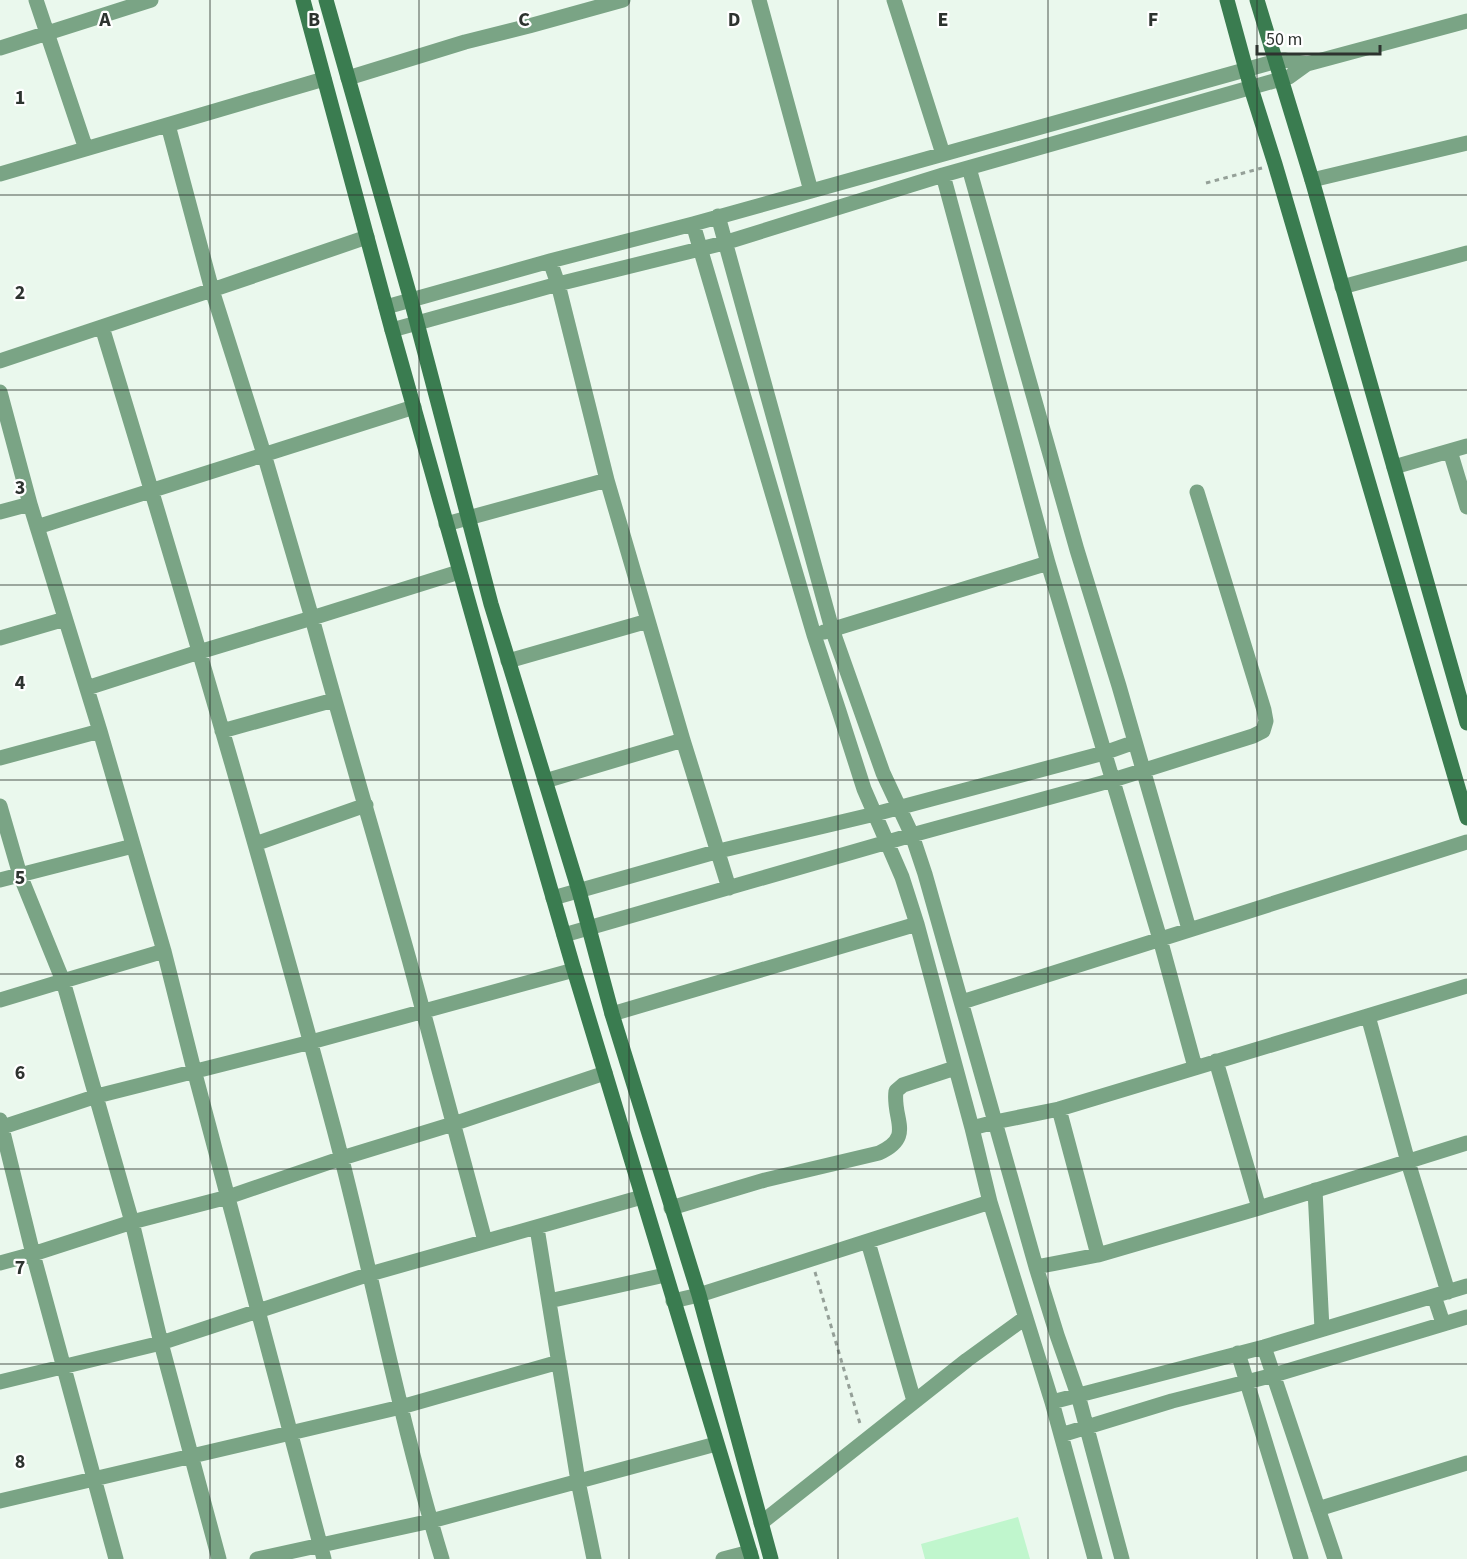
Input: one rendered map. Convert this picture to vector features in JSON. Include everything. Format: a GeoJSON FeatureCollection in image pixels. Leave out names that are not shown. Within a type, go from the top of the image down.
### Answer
{"type":"FeatureCollection","features":[{"type":"Feature","properties":{"kind":"main road"},"geometry":{"type":"LineString","coordinates":[[303,0],[459,572],[574,970],[751,1555]]}},
{"type":"Feature","properties":{"kind":"main road"},"geometry":{"type":"LineString","coordinates":[[326,0],[411,300],[491,604],[579,891],[612,1014],[699,1295],[771,1559]]}},
{"type":"Feature","properties":{"kind":"main road"},"geometry":{"type":"LineString","coordinates":[[1227,0],[1467,818]]}},
{"type":"Feature","properties":{"kind":"main road"},"geometry":{"type":"LineString","coordinates":[[1257,0],[1312,180],[1467,723]]}},
{"type":"Feature","properties":{"kind":"street"},"geometry":{"type":"LineString","coordinates":[[36,0],[86,149]]}},
{"type":"Feature","properties":{"kind":"street"},"geometry":{"type":"LineString","coordinates":[[0,48],[151,0]]}},
{"type":"Feature","properties":{"kind":"street"},"geometry":{"type":"LineString","coordinates":[[348,78],[465,42],[623,0]]}},
{"type":"Feature","properties":{"kind":"street"},"geometry":{"type":"LineString","coordinates":[[759,0],[810,191]]}},
{"type":"Feature","properties":{"kind":"street"},"geometry":{"type":"LineString","coordinates":[[894,0],[943,154]]}},
{"type":"Feature","properties":{"kind":"street"},"geometry":{"type":"LineString","coordinates":[[392,330],[558,284],[724,243],[943,175],[1289,77],[1307,64],[1467,21]]}},
{"type":"Feature","properties":{"kind":"street"},"geometry":{"type":"LineString","coordinates":[[386,307],[1276,61],[1307,64]]}},
{"type":"Feature","properties":{"kind":"street"},"geometry":{"type":"LineString","coordinates":[[0,174],[324,79]]}},
{"type":"Feature","properties":{"kind":"street"},"geometry":{"type":"LineString","coordinates":[[168,125],[212,290],[264,454],[366,805],[485,1241]]}},
{"type":"Feature","properties":{"kind":"street"},"geometry":{"type":"LineString","coordinates":[[1312,180],[1467,143]]}},
{"type":"Feature","properties":{"kind":"street"},"geometry":{"type":"LineString","coordinates":[[969,168],[1073,539],[1144,771],[1189,930]]}},
{"type":"Feature","properties":{"kind":"street"},"geometry":{"type":"LineString","coordinates":[[943,175],[1048,563],[1160,939],[1195,1067]]}},
{"type":"Feature","properties":{"kind":"street"},"geometry":{"type":"LineString","coordinates":[[718,216],[832,629],[884,773],[912,835],[925,874],[1036,1267],[1078,1395],[1122,1559]]}},
{"type":"Feature","properties":{"kind":"street"},"geometry":{"type":"LineString","coordinates":[[693,224],[814,635],[864,789],[902,877],[917,924],[990,1202],[1052,1402],[1095,1559]]}},
{"type":"Feature","properties":{"kind":"street"},"geometry":{"type":"LineString","coordinates":[[0,361],[367,237]]}},
{"type":"Feature","properties":{"kind":"street"},"geometry":{"type":"LineString","coordinates":[[1342,286],[1467,253]]}},
{"type":"Feature","properties":{"kind":"street"},"geometry":{"type":"LineString","coordinates":[[550,261],[558,284],[607,480],[729,888]]}},
{"type":"Feature","properties":{"kind":"street"},"geometry":{"type":"LineString","coordinates":[[102,327],[255,844],[310,1042],[342,1158],[401,1407],[442,1559]]}},
{"type":"Feature","properties":{"kind":"street"},"geometry":{"type":"LineString","coordinates":[[0,392],[30,504],[100,731],[164,951],[322,1552]]}},
{"type":"Feature","properties":{"kind":"street"},"geometry":{"type":"LineString","coordinates":[[37,526],[414,407]]}},
{"type":"Feature","properties":{"kind":"street"},"geometry":{"type":"LineString","coordinates":[[1394,466],[1467,446]]}},
{"type":"Feature","properties":{"kind":"street"},"geometry":{"type":"LineString","coordinates":[[1450,450],[1467,507]]}},
{"type":"Feature","properties":{"kind":"street"},"geometry":{"type":"LineString","coordinates":[[446,524],[607,480]]}},
{"type":"Feature","properties":{"kind":"street"},"geometry":{"type":"LineString","coordinates":[[564,935],[1144,771],[1263,731],[1266,721],[1197,492]]}},
{"type":"Feature","properties":{"kind":"street"},"geometry":{"type":"LineString","coordinates":[[0,512],[30,504]]}},
{"type":"Feature","properties":{"kind":"street"},"geometry":{"type":"LineString","coordinates":[[814,635],[1048,563]]}},
{"type":"Feature","properties":{"kind":"street"},"geometry":{"type":"LineString","coordinates":[[87,688],[459,572]]}},
{"type":"Feature","properties":{"kind":"street"},"geometry":{"type":"LineString","coordinates":[[0,638],[65,619]]}},
{"type":"Feature","properties":{"kind":"street"},"geometry":{"type":"LineString","coordinates":[[508,661],[648,621]]}},
{"type":"Feature","properties":{"kind":"street"},"geometry":{"type":"LineString","coordinates":[[222,731],[334,699]]}},
{"type":"Feature","properties":{"kind":"street"},"geometry":{"type":"LineString","coordinates":[[0,758],[100,731]]}},
{"type":"Feature","properties":{"kind":"street"},"geometry":{"type":"LineString","coordinates":[[545,781],[683,740]]}},
{"type":"Feature","properties":{"kind":"street"},"geometry":{"type":"LineString","coordinates":[[553,898],[719,851],[900,808],[1104,753],[1135,742]]}},
{"type":"Feature","properties":{"kind":"street"},"geometry":{"type":"LineString","coordinates":[[255,844],[366,805]]}},
{"type":"Feature","properties":{"kind":"street"},"geometry":{"type":"LineString","coordinates":[[0,807],[20,875],[63,981],[97,1096],[219,1559]]}},
{"type":"Feature","properties":{"kind":"street"},"geometry":{"type":"LineString","coordinates":[[962,1002],[1467,842]]}},
{"type":"Feature","properties":{"kind":"street"},"geometry":{"type":"LineString","coordinates":[[0,880],[133,846]]}},
{"type":"Feature","properties":{"kind":"street"},"geometry":{"type":"LineString","coordinates":[[612,1014],[917,924]]}},
{"type":"Feature","properties":{"kind":"street"},"geometry":{"type":"LineString","coordinates":[[0,1000],[164,951]]}},
{"type":"Feature","properties":{"kind":"street"},"geometry":{"type":"LineString","coordinates":[[116,1559],[33,1254],[1,1125],[97,1096],[310,1042],[574,970]]}},
{"type":"Feature","properties":{"kind":"street"},"geometry":{"type":"LineString","coordinates":[[972,1128],[1059,1109],[1467,986]]}},
{"type":"Feature","properties":{"kind":"street"},"geometry":{"type":"LineString","coordinates":[[1368,1016],[1441,1294],[1443,1323]]}},
{"type":"Feature","properties":{"kind":"street"},"geometry":{"type":"LineString","coordinates":[[1216,1061],[1259,1208]]}},
{"type":"Feature","properties":{"kind":"street"},"geometry":{"type":"LineString","coordinates":[[671,1208],[765,1180],[879,1153],[895,1144],[900,1131],[895,1099],[896,1090],[903,1085],[956,1068]]}},
{"type":"Feature","properties":{"kind":"street"},"geometry":{"type":"LineString","coordinates":[[0,1263],[132,1222],[228,1197],[605,1073]]}},
{"type":"Feature","properties":{"kind":"street"},"geometry":{"type":"LineString","coordinates":[[1059,1109],[1098,1255]]}},
{"type":"Feature","properties":{"kind":"street"},"geometry":{"type":"LineString","coordinates":[[1036,1267],[1098,1255],[1467,1143]]}},
{"type":"Feature","properties":{"kind":"street"},"geometry":{"type":"LineString","coordinates":[[1315,1190],[1322,1329]]}},
{"type":"Feature","properties":{"kind":"street"},"geometry":{"type":"LineString","coordinates":[[0,1382],[161,1343],[370,1274],[642,1197]]}},
{"type":"Feature","properties":{"kind":"street"},"geometry":{"type":"LineString","coordinates":[[673,1301],[699,1295],[990,1202]]}},
{"type":"Feature","properties":{"kind":"street"},"geometry":{"type":"LineString","coordinates":[[537,1228],[578,1481],[594,1559]]}},
{"type":"Feature","properties":{"kind":"street"},"geometry":{"type":"LineString","coordinates":[[868,1242],[914,1401]]}},
{"type":"Feature","properties":{"kind":"street"},"geometry":{"type":"LineString","coordinates":[[549,1301],[665,1275]]}},
{"type":"Feature","properties":{"kind":"street"},"geometry":{"type":"LineString","coordinates":[[1052,1402],[1264,1347],[1467,1286]]}},
{"type":"Feature","properties":{"kind":"street"},"geometry":{"type":"LineString","coordinates":[[1061,1435],[1172,1401],[1274,1375],[1467,1317]]}},
{"type":"Feature","properties":{"kind":"street"},"geometry":{"type":"LineString","coordinates":[[761,1523],[914,1401],[1025,1318]]}},
{"type":"Feature","properties":{"kind":"street"},"geometry":{"type":"LineString","coordinates":[[1264,1347],[1335,1559]]}},
{"type":"Feature","properties":{"kind":"street"},"geometry":{"type":"LineString","coordinates":[[1238,1353],[1301,1559]]}},
{"type":"Feature","properties":{"kind":"street"},"geometry":{"type":"LineString","coordinates":[[0,1501],[401,1407],[559,1362]]}},
{"type":"Feature","properties":{"kind":"street"},"geometry":{"type":"LineString","coordinates":[[257,1559],[322,1552],[716,1444]]}},
{"type":"Feature","properties":{"kind":"street"},"geometry":{"type":"LineString","coordinates":[[1318,1509],[1467,1463]]}},
{"type":"Feature","properties":{"kind":"street"},"geometry":{"type":"LineString","coordinates":[[723,1559],[751,1555]]}},
{"type":"Feature","properties":{"kind":"path"},"geometry":{"type":"LineString","coordinates":[[1206,183],[1275,164]]}},
{"type":"Feature","properties":{"kind":"path"},"geometry":{"type":"LineString","coordinates":[[811,1260],[865,1440]]}},
{"type":"Feature","properties":{"kind":"green space"},"geometry":{"type":"Polygon","coordinates":[[[1018,1517],[1030,1559],[925,1559],[921,1544],[1018,1517]]]}}]}
